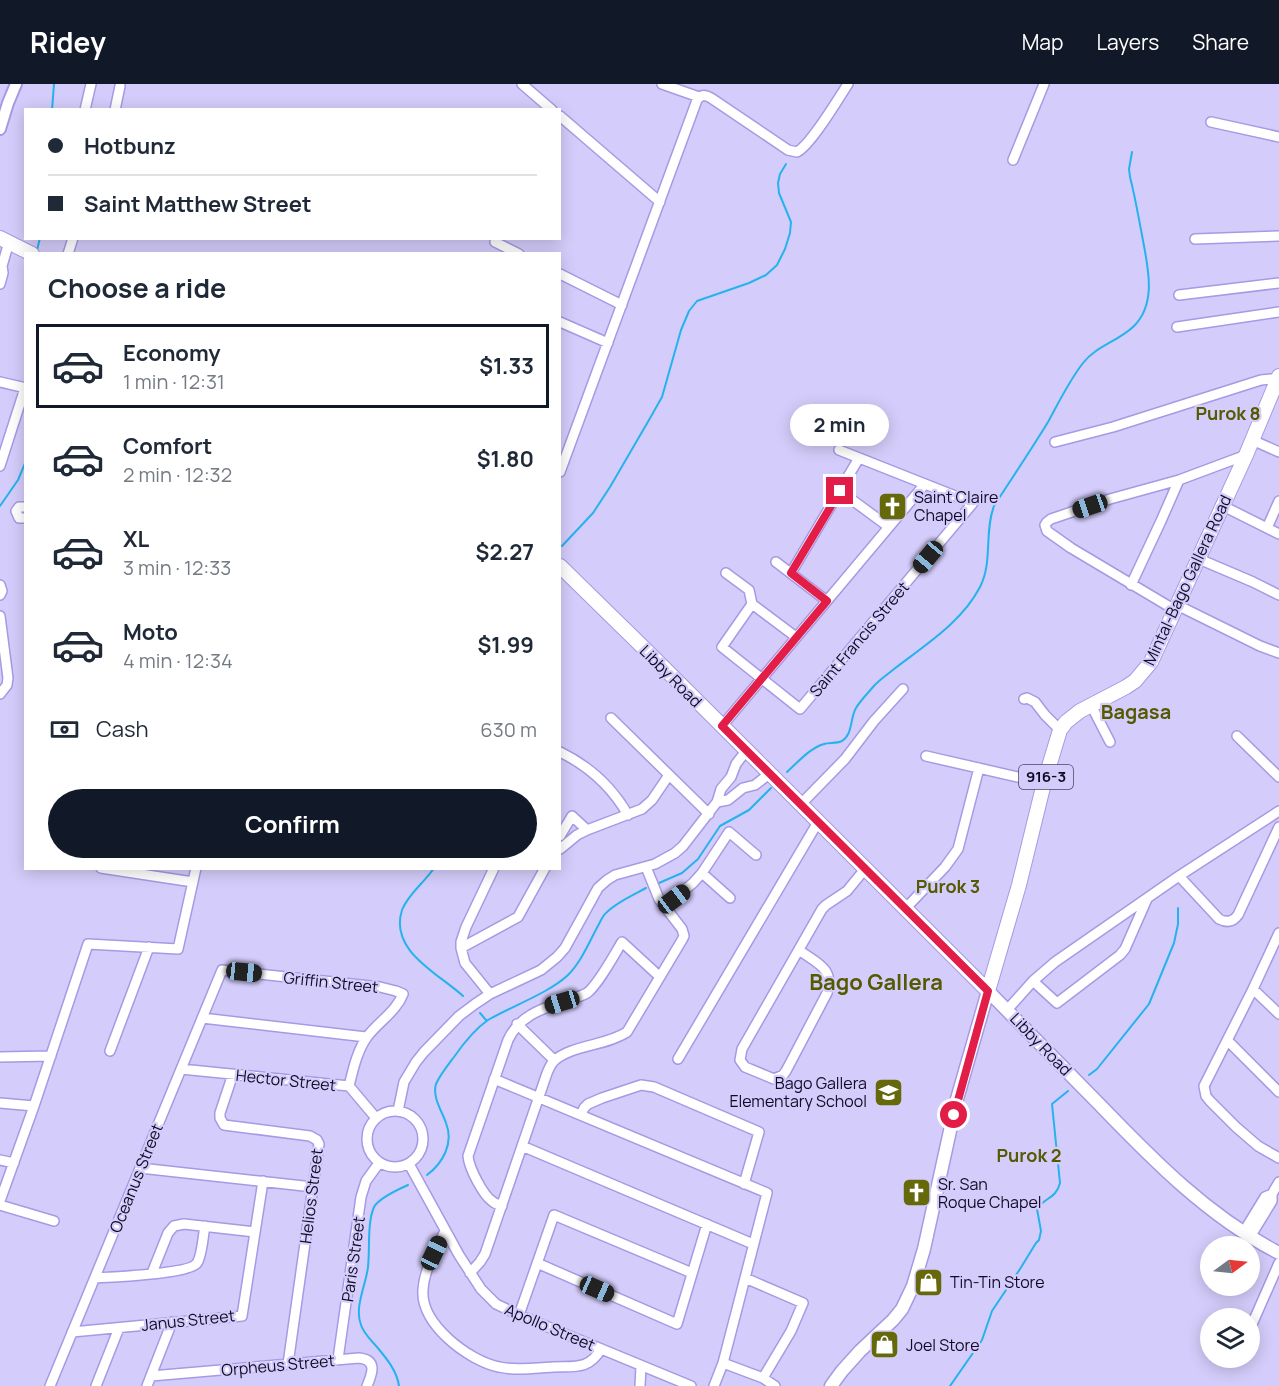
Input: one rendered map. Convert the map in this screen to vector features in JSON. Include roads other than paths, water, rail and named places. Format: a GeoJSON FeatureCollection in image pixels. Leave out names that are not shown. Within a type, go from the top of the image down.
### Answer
{"type":"FeatureCollection","features":[{"type":"Feature","properties":{"kind":"main road"},"geometry":{"type":"LineString","coordinates":[[7,242],[30,252]]}},
{"type":"Feature","properties":{"kind":"main road","name":"Mintal-Bago Gallera Road"},"geometry":{"type":"LineString","coordinates":[[1060,730],[1072,716],[1126,687],[1142,674],[1151,662],[1246,456],[1278,378]]}},
{"type":"Feature","properties":{"kind":"main road","name":"Libby Road"},"geometry":{"type":"LineString","coordinates":[[561,567],[1007,1010],[1167,1173],[1216,1214],[1279,1253]]}},
{"type":"Feature","properties":{"kind":"main road","name":"916-3"},"geometry":{"type":"LineString","coordinates":[[988,991],[1060,730]]}},
{"type":"Feature","properties":{"kind":"main road"},"geometry":{"type":"LineString","coordinates":[[831,1386],[855,1356],[893,1320],[902,1309],[913,1286],[924,1249],[957,1099],[988,991]]}},
{"type":"Feature","properties":{"kind":"street"},"geometry":{"type":"LineString","coordinates":[[85,108],[91,84]]}},
{"type":"Feature","properties":{"kind":"street"},"geometry":{"type":"LineString","coordinates":[[522,84],[550,108]]}},
{"type":"Feature","properties":{"kind":"street"},"geometry":{"type":"LineString","coordinates":[[663,84],[699,97],[704,95],[711,98],[788,150],[797,152],[804,148],[812,138],[848,84]]}},
{"type":"Feature","properties":{"kind":"street"},"geometry":{"type":"LineString","coordinates":[[1013,160],[1044,84]]}},
{"type":"Feature","properties":{"kind":"street"},"geometry":{"type":"LineString","coordinates":[[1,121],[14,85]]}},
{"type":"Feature","properties":{"kind":"street"},"geometry":{"type":"LineString","coordinates":[[115,108],[120,86]]}},
{"type":"Feature","properties":{"kind":"street"},"geometry":{"type":"LineString","coordinates":[[561,469],[699,97]]}},
{"type":"Feature","properties":{"kind":"street"},"geometry":{"type":"LineString","coordinates":[[561,117],[660,202]]}},
{"type":"Feature","properties":{"kind":"street"},"geometry":{"type":"LineString","coordinates":[[1211,122],[1279,138]]}},
{"type":"Feature","properties":{"kind":"street"},"geometry":{"type":"LineString","coordinates":[[1195,239],[1279,236]]}},
{"type":"Feature","properties":{"kind":"street"},"geometry":{"type":"LineString","coordinates":[[0,284],[7,242]]}},
{"type":"Feature","properties":{"kind":"street"},"geometry":{"type":"LineString","coordinates":[[495,242],[515,252]]}},
{"type":"Feature","properties":{"kind":"street"},"geometry":{"type":"LineString","coordinates":[[561,274],[622,305]]}},
{"type":"Feature","properties":{"kind":"street"},"geometry":{"type":"LineString","coordinates":[[1179,295],[1279,283]]}},
{"type":"Feature","properties":{"kind":"street"},"geometry":{"type":"LineString","coordinates":[[1176,327],[1279,312]]}},
{"type":"Feature","properties":{"kind":"street"},"geometry":{"type":"LineString","coordinates":[[561,322],[608,343]]}},
{"type":"Feature","properties":{"kind":"street"},"geometry":{"type":"LineString","coordinates":[[1055,442],[1113,427],[1261,380],[1278,378]]}},
{"type":"Feature","properties":{"kind":"street"},"geometry":{"type":"LineString","coordinates":[[0,382],[24,388]]}},
{"type":"Feature","properties":{"kind":"street"},"geometry":{"type":"LineString","coordinates":[[0,466],[24,391]]}},
{"type":"Feature","properties":{"kind":"street"},"geometry":{"type":"LineString","coordinates":[[1252,440],[1279,452]]}},
{"type":"Feature","properties":{"kind":"street"},"geometry":{"type":"LineString","coordinates":[[722,726],[925,484],[839,450]]}},
{"type":"Feature","properties":{"kind":"street"},"geometry":{"type":"LineString","coordinates":[[1246,456],[1179,480],[1110,499],[1051,519],[1045,525],[1047,531],[1071,548],[1131,585],[1176,608],[1279,653]]}},
{"type":"Feature","properties":{"kind":"street"},"geometry":{"type":"LineString","coordinates":[[791,573],[859,458]]}},
{"type":"Feature","properties":{"kind":"street"},"geometry":{"type":"LineString","coordinates":[[1131,585],[1179,480]]}},
{"type":"Feature","properties":{"kind":"street","name":"Saint Francis Street"},"geometry":{"type":"LineString","coordinates":[[762,678],[800,709],[973,503],[925,484]]}},
{"type":"Feature","properties":{"kind":"street"},"geometry":{"type":"LineString","coordinates":[[840,491],[889,527]]}},
{"type":"Feature","properties":{"kind":"street"},"geometry":{"type":"LineString","coordinates":[[1267,528],[1279,501]]}},
{"type":"Feature","properties":{"kind":"street"},"geometry":{"type":"LineString","coordinates":[[24,505],[17,509],[16,514],[19,518],[24,518]]}},
{"type":"Feature","properties":{"kind":"street"},"geometry":{"type":"LineString","coordinates":[[1223,506],[1279,534]]}},
{"type":"Feature","properties":{"kind":"street"},"geometry":{"type":"LineString","coordinates":[[1199,559],[1279,595]]}},
{"type":"Feature","properties":{"kind":"street"},"geometry":{"type":"LineString","coordinates":[[777,562],[827,601]]}},
{"type":"Feature","properties":{"kind":"street"},"geometry":{"type":"LineString","coordinates":[[726,573],[749,590],[752,604],[796,637]]}},
{"type":"Feature","properties":{"kind":"street"},"geometry":{"type":"LineString","coordinates":[[0,585],[2,591],[0,595]]}},
{"type":"Feature","properties":{"kind":"street"},"geometry":{"type":"LineString","coordinates":[[752,604],[722,647],[762,678]]}},
{"type":"Feature","properties":{"kind":"street"},"geometry":{"type":"LineString","coordinates":[[0,616],[8,678],[7,685],[0,694]]}},
{"type":"Feature","properties":{"kind":"street"},"geometry":{"type":"LineString","coordinates":[[801,804],[845,759],[903,689]]}},
{"type":"Feature","properties":{"kind":"street"},"geometry":{"type":"LineString","coordinates":[[1024,699],[1035,702],[1060,730]]}},
{"type":"Feature","properties":{"kind":"street"},"geometry":{"type":"LineString","coordinates":[[1091,705],[1110,742]]}},
{"type":"Feature","properties":{"kind":"street"},"geometry":{"type":"LineString","coordinates":[[611,718],[709,813]]}},
{"type":"Feature","properties":{"kind":"street"},"geometry":{"type":"LineString","coordinates":[[1238,736],[1279,777]]}},
{"type":"Feature","properties":{"kind":"street"},"geometry":{"type":"LineString","coordinates":[[398,1111],[404,1082],[416,1062],[466,1010],[490,994],[541,970],[557,957],[565,948],[598,888],[607,880],[615,875],[655,864],[675,853],[693,834],[717,802],[721,789],[746,751]]}},
{"type":"Feature","properties":{"kind":"street"},"geometry":{"type":"LineString","coordinates":[[561,752],[590,770],[615,796],[628,815]]}},
{"type":"Feature","properties":{"kind":"street"},"geometry":{"type":"LineString","coordinates":[[926,756],[1044,783]]}},
{"type":"Feature","properties":{"kind":"street"},"geometry":{"type":"LineString","coordinates":[[905,909],[945,867],[958,849],[979,768]]}},
{"type":"Feature","properties":{"kind":"street"},"geometry":{"type":"LineString","coordinates":[[717,802],[731,798],[742,789],[755,785],[770,774]]}},
{"type":"Feature","properties":{"kind":"street"},"geometry":{"type":"LineString","coordinates":[[561,848],[587,830],[638,812],[647,806],[669,775]]}},
{"type":"Feature","properties":{"kind":"street"},"geometry":{"type":"LineString","coordinates":[[731,777],[742,789]]}},
{"type":"Feature","properties":{"kind":"street"},"geometry":{"type":"LineString","coordinates":[[1007,1010],[1055,962],[1179,876],[1279,811]]}},
{"type":"Feature","properties":{"kind":"street"},"geometry":{"type":"LineString","coordinates":[[561,834],[572,816],[587,830]]}},
{"type":"Feature","properties":{"kind":"street"},"geometry":{"type":"LineString","coordinates":[[678,1059],[818,822]]}},
{"type":"Feature","properties":{"kind":"street"},"geometry":{"type":"LineString","coordinates":[[1179,876],[1219,919],[1234,920],[1279,827]]}},
{"type":"Feature","properties":{"kind":"street"},"geometry":{"type":"LineString","coordinates":[[664,907],[684,892],[702,873],[729,832],[756,855]]}},
{"type":"Feature","properties":{"kind":"street"},"geometry":{"type":"LineString","coordinates":[[470,1273],[485,1254],[547,1072],[555,1060],[566,1053],[616,1038],[627,1032],[682,940],[684,932],[664,907],[646,867]]}},
{"type":"Feature","properties":{"kind":"street"},"geometry":{"type":"LineString","coordinates":[[799,950],[827,971],[830,984],[786,1071],[774,1079],[745,1067],[740,1060],[742,1049],[822,909],[847,891],[865,869]]}},
{"type":"Feature","properties":{"kind":"street"},"geometry":{"type":"LineString","coordinates":[[114,870],[193,882]]}},
{"type":"Feature","properties":{"kind":"street"},"geometry":{"type":"LineString","coordinates":[[54,1221],[1,1198],[88,944],[178,949],[196,870]]}},
{"type":"Feature","properties":{"kind":"street"},"geometry":{"type":"LineString","coordinates":[[490,994],[465,963],[461,948],[466,927],[493,870]]}},
{"type":"Feature","properties":{"kind":"street"},"geometry":{"type":"LineString","coordinates":[[461,948],[518,917],[544,870]]}},
{"type":"Feature","properties":{"kind":"street"},"geometry":{"type":"LineString","coordinates":[[702,873],[730,898]]}},
{"type":"Feature","properties":{"kind":"street"},"geometry":{"type":"LineString","coordinates":[[1034,981],[1057,1003],[1120,955],[1125,949],[1147,899]]}},
{"type":"Feature","properties":{"kind":"street"},"geometry":{"type":"LineString","coordinates":[[1279,933],[1254,989],[1204,1086],[1204,1091],[1210,1101],[1247,1138],[1279,1158]]}},
{"type":"Feature","properties":{"kind":"street"},"geometry":{"type":"LineString","coordinates":[[501,1206],[485,1194],[470,1166],[468,1156],[507,1040],[517,1024],[538,1010],[586,993],[622,942],[660,977]]}},
{"type":"Feature","properties":{"kind":"street"},"geometry":{"type":"LineString","coordinates":[[110,1051],[149,947]]}},
{"type":"Feature","properties":{"kind":"street","name":"Oceanus Street"},"geometry":{"type":"LineString","coordinates":[[50,1386],[222,970]]}},
{"type":"Feature","properties":{"kind":"street","name":"Griffin Street"},"geometry":{"type":"LineString","coordinates":[[222,970],[380,987],[403,994],[396,1007],[366,1037],[349,1086]]}},
{"type":"Feature","properties":{"kind":"street"},"geometry":{"type":"LineString","coordinates":[[1254,989],[1279,1014]]}},
{"type":"Feature","properties":{"kind":"street"},"geometry":{"type":"LineString","coordinates":[[202,1018],[366,1037]]}},
{"type":"Feature","properties":{"kind":"street"},"geometry":{"type":"LineString","coordinates":[[517,1024],[555,1060]]}},
{"type":"Feature","properties":{"kind":"street"},"geometry":{"type":"LineString","coordinates":[[1227,1041],[1279,1092]]}},
{"type":"Feature","properties":{"kind":"street"},"geometry":{"type":"LineString","coordinates":[[0,1057],[51,1056]]}},
{"type":"Feature","properties":{"kind":"street","name":"Hector Street"},"geometry":{"type":"LineString","coordinates":[[181,1069],[349,1086],[376,1118]]}},
{"type":"Feature","properties":{"kind":"street","name":"Helios Street"},"geometry":{"type":"LineString","coordinates":[[233,1074],[220,1113],[221,1122],[228,1126],[314,1137],[319,1149],[288,1364]]}},
{"type":"Feature","properties":{"kind":"street"},"geometry":{"type":"LineString","coordinates":[[494,1079],[767,1193],[723,1363],[714,1386]]}},
{"type":"Feature","properties":{"kind":"street"},"geometry":{"type":"LineString","coordinates":[[581,1115],[588,1104],[602,1098],[641,1085],[654,1087],[759,1132],[744,1184]]}},
{"type":"Feature","properties":{"kind":"street"},"geometry":{"type":"LineString","coordinates":[[0,1103],[34,1106]]}},
{"type":"Feature","properties":{"kind":"street"},"geometry":{"type":"LineString","coordinates":[[398,1111],[409,1115],[417,1123],[423,1139],[420,1151],[409,1164],[397,1167],[384,1166],[371,1155],[367,1144],[369,1127],[376,1118],[398,1111]]}},
{"type":"Feature","properties":{"kind":"street"},"geometry":{"type":"LineString","coordinates":[[522,1146],[753,1244]]}},
{"type":"Feature","properties":{"kind":"street"},"geometry":{"type":"LineString","coordinates":[[0,1160],[14,1163]]}},
{"type":"Feature","properties":{"kind":"street","name":"Paris Street"},"geometry":{"type":"LineString","coordinates":[[338,1359],[361,1197],[366,1182],[379,1163]]}},
{"type":"Feature","properties":{"kind":"street","name":"Apollo Street"},"geometry":{"type":"LineString","coordinates":[[409,1164],[470,1273],[496,1304],[691,1386]]}},
{"type":"Feature","properties":{"kind":"street"},"geometry":{"type":"LineString","coordinates":[[140,1168],[313,1187]]}},
{"type":"Feature","properties":{"kind":"street","name":"Janus Street"},"geometry":{"type":"LineString","coordinates":[[72,1332],[242,1316],[263,1181]]}},
{"type":"Feature","properties":{"kind":"street"},"geometry":{"type":"LineString","coordinates":[[1247,1235],[1265,1197],[1272,1194],[1279,1182]]}},
{"type":"Feature","properties":{"kind":"street"},"geometry":{"type":"LineString","coordinates":[[519,1315],[554,1215],[692,1273]]}},
{"type":"Feature","properties":{"kind":"street"},"geometry":{"type":"LineString","coordinates":[[152,1273],[168,1233],[174,1226],[184,1224],[255,1232]]}},
{"type":"Feature","properties":{"kind":"street"},"geometry":{"type":"LineString","coordinates":[[537,1263],[677,1324],[707,1224]]}},
{"type":"Feature","properties":{"kind":"street"},"geometry":{"type":"LineString","coordinates":[[94,1278],[178,1271],[194,1267],[198,1261],[205,1226]]}},
{"type":"Feature","properties":{"kind":"street"},"geometry":{"type":"LineString","coordinates":[[445,1231],[427,1271],[422,1292],[434,1323],[456,1345],[488,1364],[512,1368],[588,1364],[596,1358],[601,1349]]}},
{"type":"Feature","properties":{"kind":"street"},"geometry":{"type":"LineString","coordinates":[[1259,1308],[1279,1263]]}},
{"type":"Feature","properties":{"kind":"street"},"geometry":{"type":"LineString","coordinates":[[745,1278],[803,1303],[791,1331],[763,1378]]}},
{"type":"Feature","properties":{"kind":"street"},"geometry":{"type":"LineString","coordinates":[[147,1386],[172,1322]]}},
{"type":"Feature","properties":{"kind":"street"},"geometry":{"type":"LineString","coordinates":[[96,1386],[119,1328]]}},
{"type":"Feature","properties":{"kind":"street","name":"Orpheus Street"},"geometry":{"type":"LineString","coordinates":[[151,1376],[360,1358],[369,1361],[372,1370],[367,1386]]}},
{"type":"Feature","properties":{"kind":"street"},"geometry":{"type":"LineString","coordinates":[[723,1363],[763,1378],[775,1386]]}},
{"type":"Feature","properties":{"kind":"street"},"geometry":{"type":"LineString","coordinates":[[640,1386],[641,1366]]}},
{"type":"Feature","properties":{"kind":"waterway"},"geometry":{"type":"LineString","coordinates":[[52,108],[54,84]]}},
{"type":"Feature","properties":{"kind":"waterway"},"geometry":{"type":"LineString","coordinates":[[787,772],[819,746],[840,742],[846,738],[856,708],[873,687],[942,632],[972,600],[984,577],[988,557],[989,526],[994,506],[1042,433],[1083,363],[1094,352],[1128,331],[1141,316],[1146,306],[1149,282],[1130,177],[1132,152]]}},
{"type":"Feature","properties":{"kind":"waterway"},"geometry":{"type":"LineString","coordinates":[[562,546],[593,513],[662,397],[681,330],[689,311],[697,301],[749,283],[766,275],[777,265],[785,249],[791,222],[779,193],[778,183],[786,164]]}},
{"type":"Feature","properties":{"kind":"waterway"},"geometry":{"type":"LineString","coordinates":[[37,250],[40,240]]}},
{"type":"Feature","properties":{"kind":"waterway"},"geometry":{"type":"LineString","coordinates":[[0,506],[18,480],[24,466]]}},
{"type":"Feature","properties":{"kind":"waterway"},"geometry":{"type":"LineString","coordinates":[[659,883],[682,873],[698,859],[720,826],[749,810],[771,788]]}},
{"type":"Feature","properties":{"kind":"waterway"},"geometry":{"type":"LineString","coordinates":[[432,870],[408,899],[402,910],[400,925],[403,938],[418,960],[463,996]]}},
{"type":"Feature","properties":{"kind":"waterway"},"geometry":{"type":"LineString","coordinates":[[427,1175],[442,1159],[449,1138],[446,1123],[436,1099],[436,1084],[461,1047],[488,1020],[560,982],[582,957],[604,915],[620,902],[646,888]]}},
{"type":"Feature","properties":{"kind":"waterway"},"geometry":{"type":"LineString","coordinates":[[1089,1075],[1097,1069],[1149,1004],[1174,943],[1178,924],[1178,908]]}},
{"type":"Feature","properties":{"kind":"waterway"},"geometry":{"type":"LineString","coordinates":[[480,1013],[486,1020]]}},
{"type":"Feature","properties":{"kind":"waterway"},"geometry":{"type":"LineString","coordinates":[[950,1386],[982,1340],[992,1311],[1039,1240],[1041,1231],[1037,1209],[1056,1192],[1060,1183],[1052,1104],[1068,1091]]}},
{"type":"Feature","properties":{"kind":"waterway"},"geometry":{"type":"LineString","coordinates":[[399,1386],[391,1365],[362,1328],[359,1311],[367,1274],[374,1207],[385,1197],[408,1185]]}},
{"type":"Feature","properties":{"kind":"place","name":"Saint Claire Chapel"},"geometry":{"type":"Point","coordinates":[893,506]}},
{"type":"Feature","properties":{"kind":"place","name":"Bago Gallera Elementary School"},"geometry":{"type":"Point","coordinates":[888,1092]}},
{"type":"Feature","properties":{"kind":"place","name":"Sr. San Roque Chapel"},"geometry":{"type":"Point","coordinates":[917,1193]}},
{"type":"Feature","properties":{"kind":"place","name":"Tin-Tin Store"},"geometry":{"type":"Point","coordinates":[929,1282]}},
{"type":"Feature","properties":{"kind":"place","name":"Joel Store"},"geometry":{"type":"Point","coordinates":[885,1345]}},
{"type":"Feature","properties":{"kind":"district","name":"Purok 8"},"geometry":{"type":"Point","coordinates":[1228,414]}},
{"type":"Feature","properties":{"kind":"district","name":"Bagasa"},"geometry":{"type":"Point","coordinates":[1136,712]}},
{"type":"Feature","properties":{"kind":"district","name":"Purok 3"},"geometry":{"type":"Point","coordinates":[948,887]}},
{"type":"Feature","properties":{"kind":"district","name":"Bago Gallera"},"geometry":{"type":"Point","coordinates":[876,982]}},
{"type":"Feature","properties":{"kind":"district","name":"Purok 2"},"geometry":{"type":"Point","coordinates":[1029,1156]}}]}
